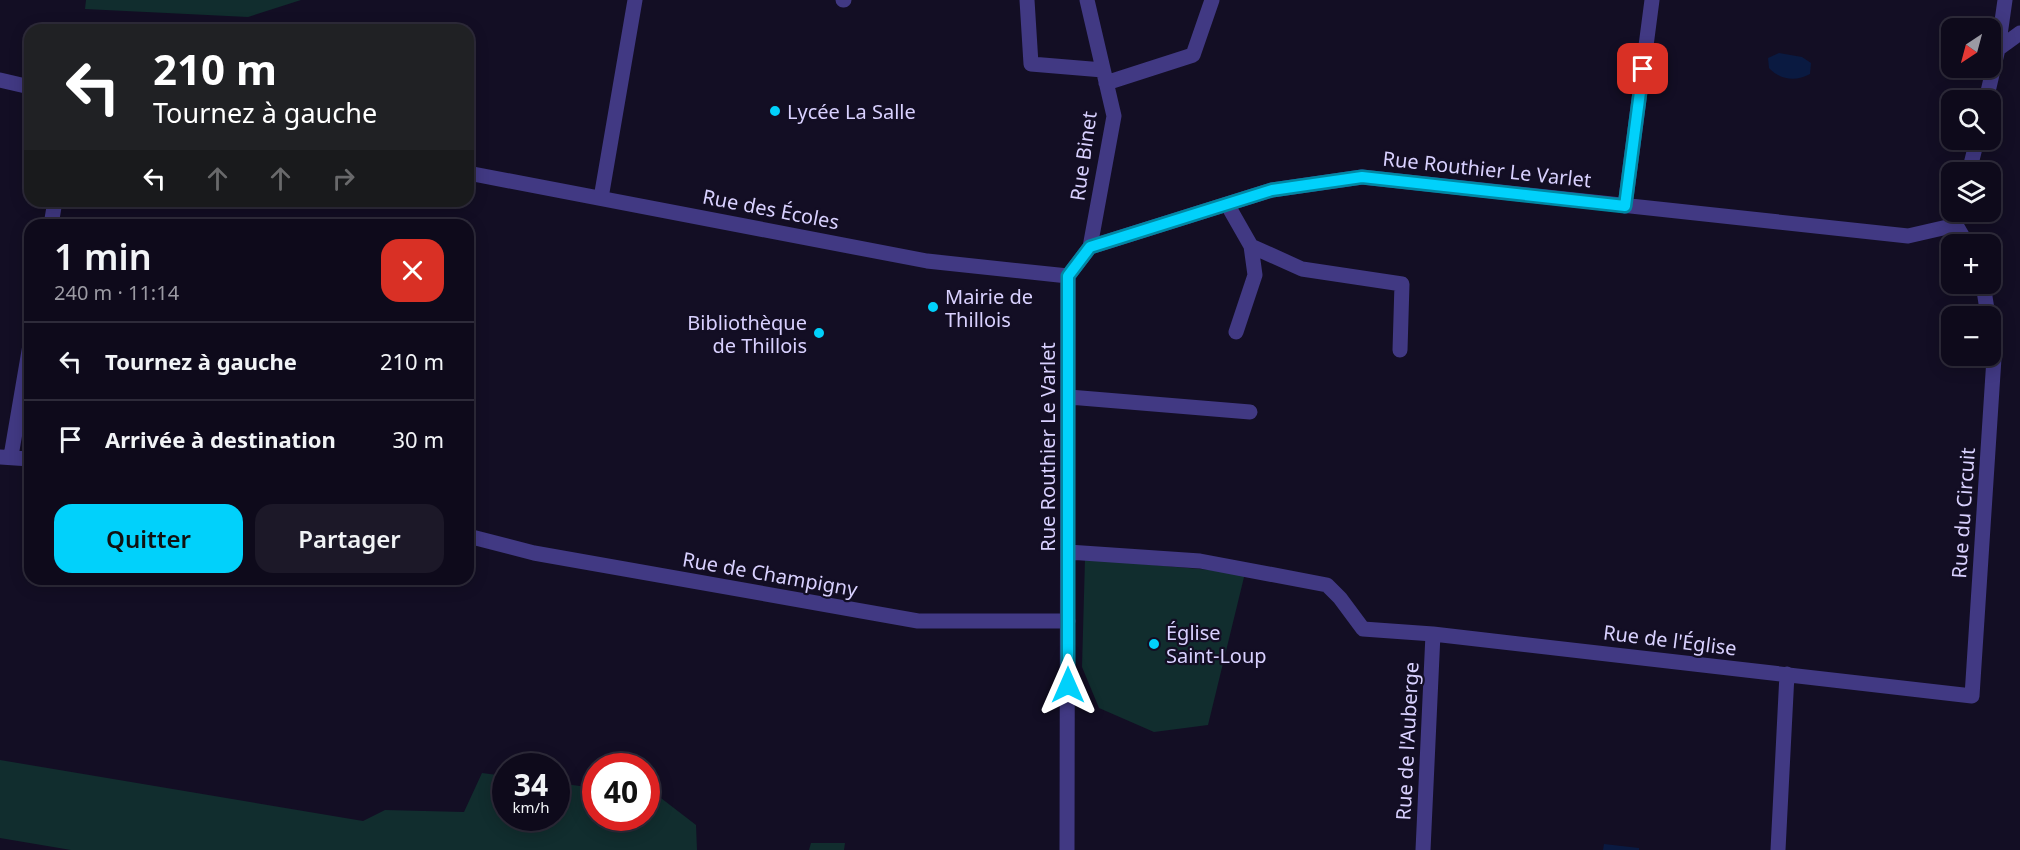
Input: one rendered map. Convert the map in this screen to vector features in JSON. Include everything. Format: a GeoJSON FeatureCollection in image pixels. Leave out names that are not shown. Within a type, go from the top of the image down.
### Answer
{"type":"FeatureCollection","features":[{"type":"Feature","properties":{"kind":"street"},"geometry":{"type":"LineString","coordinates":[[601,198],[635,0]]}},
{"type":"Feature","properties":{"kind":"street"},"geometry":{"type":"LineString","coordinates":[[1027,0],[1031,64],[1105,76],[1193,54],[1212,0]]}},
{"type":"Feature","properties":{"kind":"street","name":"Rue Binet"},"geometry":{"type":"LineString","coordinates":[[1087,0],[1114,116],[1090,247]]}},
{"type":"Feature","properties":{"kind":"street"},"geometry":{"type":"LineString","coordinates":[[1625,206],[1652,0]]}},
{"type":"Feature","properties":{"kind":"street"},"geometry":{"type":"LineString","coordinates":[[2001,28],[2005,0]]}},
{"type":"Feature","properties":{"kind":"street"},"geometry":{"type":"LineString","coordinates":[[2001,47],[2020,33]]}},
{"type":"Feature","properties":{"kind":"street"},"geometry":{"type":"LineString","coordinates":[[0,80],[24,86]]}},
{"type":"Feature","properties":{"kind":"street","name":"Rue des Écoles"},"geometry":{"type":"LineString","coordinates":[[474,173],[927,261],[1068,276]]}},
{"type":"Feature","properties":{"kind":"street","name":"Rue Routhier Le Varlet"},"geometry":{"type":"LineString","coordinates":[[1090,247],[1272,190],[1362,177],[1908,236],[1947,222]]}},
{"type":"Feature","properties":{"kind":"street"},"geometry":{"type":"LineString","coordinates":[[1227,204],[1251,246],[1255,274],[1236,332]]}},
{"type":"Feature","properties":{"kind":"street"},"geometry":{"type":"LineString","coordinates":[[1251,246],[1302,269],[1402,284],[1400,350]]}},
{"type":"Feature","properties":{"kind":"street"},"geometry":{"type":"LineString","coordinates":[[1068,276],[1090,247]]}},
{"type":"Feature","properties":{"kind":"street","name":"Rue Routhier Le Varlet"},"geometry":{"type":"LineString","coordinates":[[1067,850],[1068,276]]}},
{"type":"Feature","properties":{"kind":"street","name":"Rue du Circuit"},"geometry":{"type":"LineString","coordinates":[[1972,696],[1993,366]]}},
{"type":"Feature","properties":{"kind":"street"},"geometry":{"type":"LineString","coordinates":[[24,373],[6,456],[24,458]]}},
{"type":"Feature","properties":{"kind":"street"},"geometry":{"type":"LineString","coordinates":[[1069,397],[1250,412]]}},
{"type":"Feature","properties":{"kind":"street","name":"Rue de Champigny"},"geometry":{"type":"LineString","coordinates":[[474,538],[534,553],[918,621],[1068,621]]}},
{"type":"Feature","properties":{"kind":"street","name":"Rue de l'Église"},"geometry":{"type":"LineString","coordinates":[[1068,552],[1200,561],[1327,585],[1340,598],[1363,629],[1433,634],[1972,696]]}},
{"type":"Feature","properties":{"kind":"street","name":"Rue de l'Auberge"},"geometry":{"type":"LineString","coordinates":[[1423,850],[1433,634]]}},
{"type":"Feature","properties":{"kind":"street"},"geometry":{"type":"LineString","coordinates":[[1778,850],[1787,674]]}},
{"type":"Feature","properties":{"kind":"green space"},"geometry":{"type":"Polygon","coordinates":[[[86,0],[301,0],[248,17],[85,9],[86,0]]]}},
{"type":"Feature","properties":{"kind":"green space"},"geometry":{"type":"Polygon","coordinates":[[[1085,559],[1245,573],[1208,725],[1154,732],[1099,708],[1082,667],[1085,559]]]}},
{"type":"Feature","properties":{"kind":"green space"},"geometry":{"type":"Polygon","coordinates":[[[0,760],[363,821],[385,810],[464,812],[482,773],[492,774],[492,831],[570,831],[570,785],[582,786],[582,831],[660,831],[660,797],[696,825],[697,850],[71,850],[0,838],[0,760]]]}},
{"type":"Feature","properties":{"kind":"green space"},"geometry":{"type":"Polygon","coordinates":[[[811,843],[845,843],[844,850],[809,850],[811,843]]]}},
{"type":"Feature","properties":{"kind":"water"},"geometry":{"type":"Polygon","coordinates":[[[1779,53],[1802,57],[1811,63],[1810,74],[1794,79],[1773,72],[1769,68],[1768,58],[1779,53]]]}},
{"type":"Feature","properties":{"kind":"water"},"geometry":{"type":"Polygon","coordinates":[[[1604,844],[1639,848],[1639,850],[1603,850],[1604,844]]]}},
{"type":"Feature","properties":{"kind":"place","name":"Lycée La Salle"},"geometry":{"type":"Point","coordinates":[775,111]}},
{"type":"Feature","properties":{"kind":"place","name":"Mairie de Thillois"},"geometry":{"type":"Point","coordinates":[933,307]}},
{"type":"Feature","properties":{"kind":"place","name":"Bibliothèque de Thillois"},"geometry":{"type":"Point","coordinates":[819,333]}},
{"type":"Feature","properties":{"kind":"place","name":"Église Saint-Loup"},"geometry":{"type":"Point","coordinates":[1154,644]}},
{"type":"Feature","properties":{"kind":"route"},"geometry":{"type":"LineString","coordinates":[[1068,685],[1068,276],[1090,247],[1272,190],[1362,177],[1625,206],[1643,69]]}}]}
